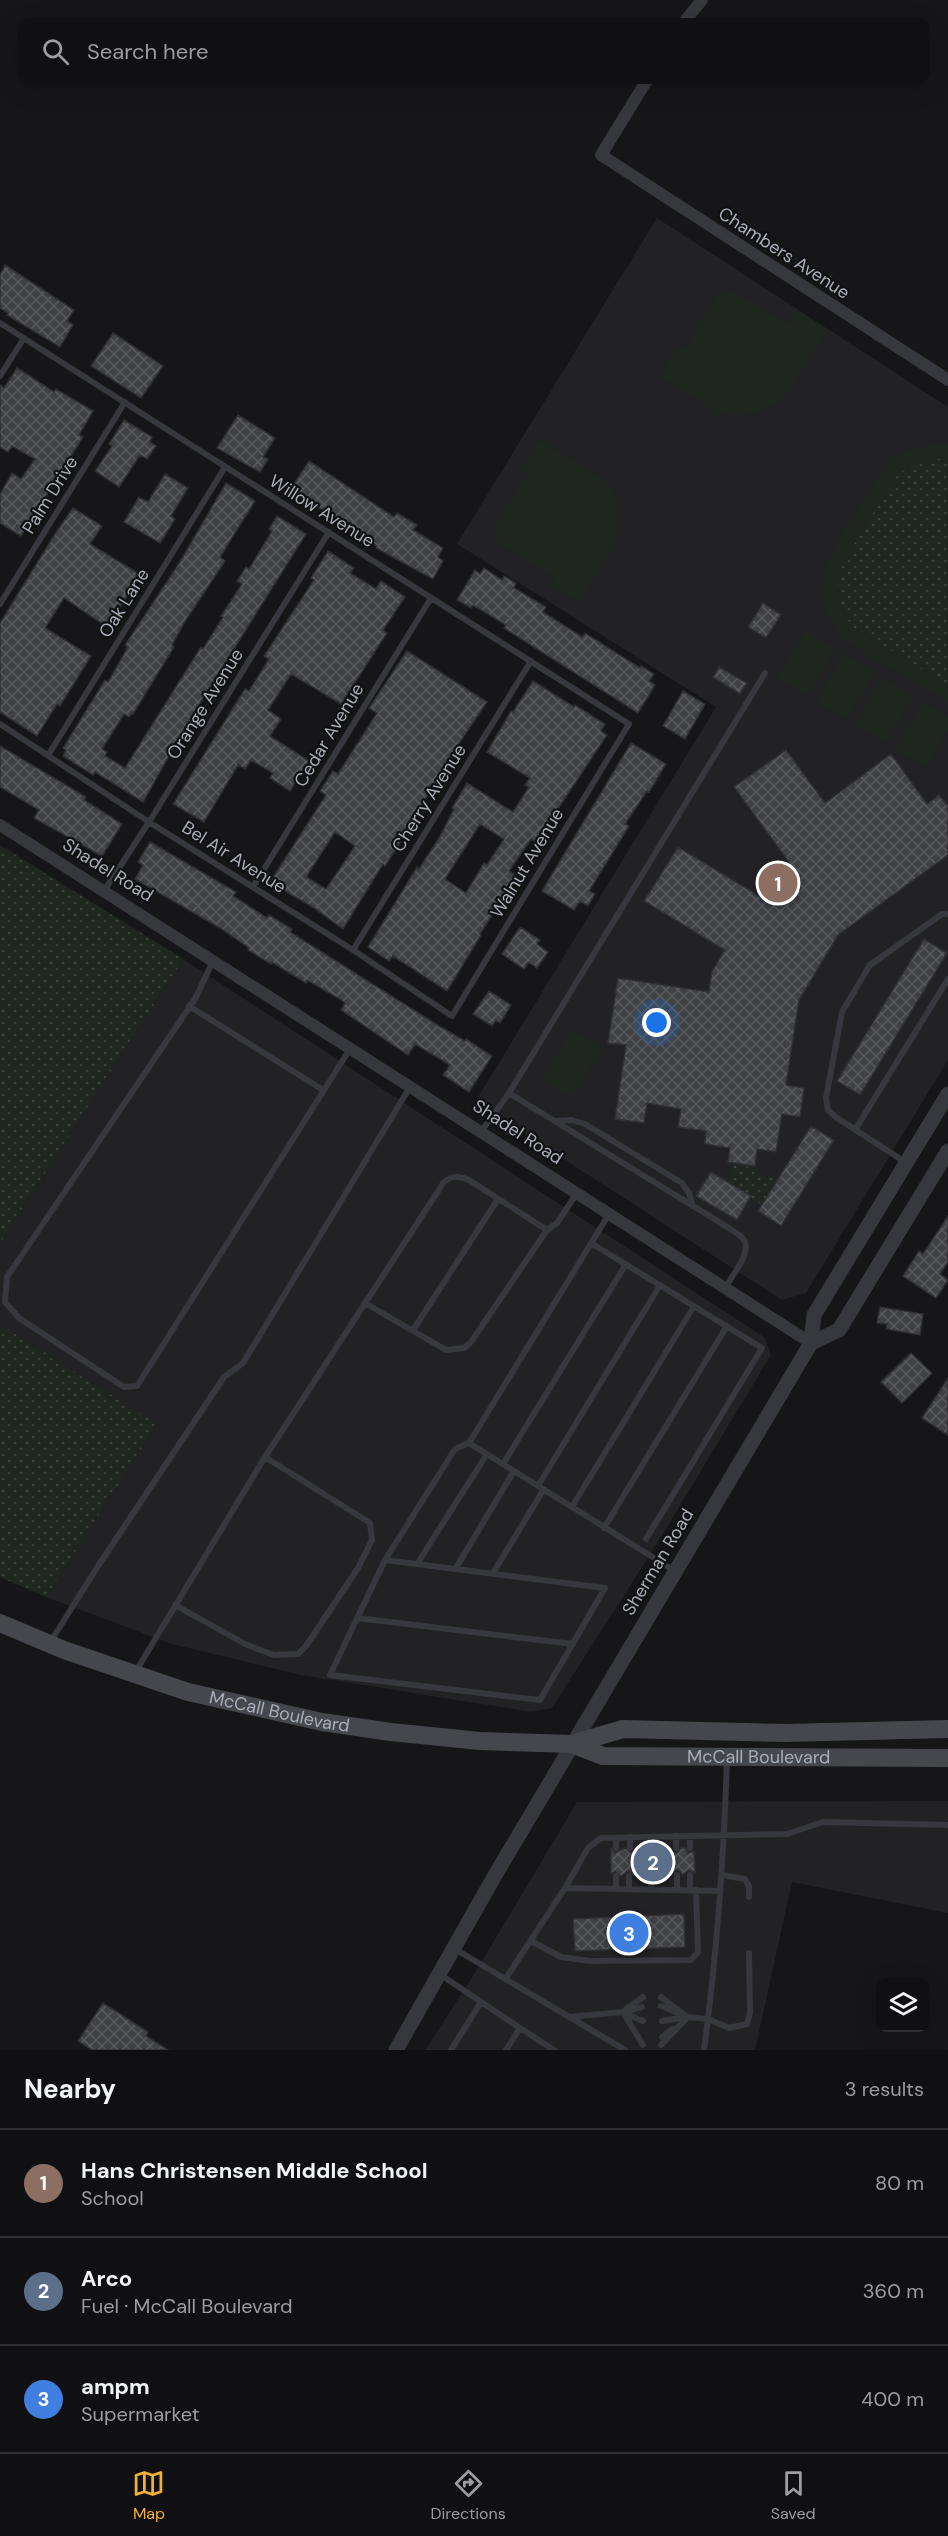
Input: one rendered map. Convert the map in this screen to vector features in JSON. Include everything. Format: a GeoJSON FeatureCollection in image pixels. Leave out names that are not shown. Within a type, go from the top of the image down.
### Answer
{"type":"FeatureCollection","features":[{"type":"Feature","properties":{"kind":"main road","name":"McCall Boulevard"},"geometry":{"type":"LineString","coordinates":[[0,1623],[49,1644],[188,1692],[322,1722],[391,1732],[480,1741],[572,1744],[623,1729],[784,1733],[948,1729]]}},
{"type":"Feature","properties":{"kind":"main road","name":"McCall Boulevard"},"geometry":{"type":"LineString","coordinates":[[572,1744],[603,1756],[948,1758]]}},
{"type":"Feature","properties":{"kind":"street"},"geometry":{"type":"LineString","coordinates":[[687,18],[702,0]]}},
{"type":"Feature","properties":{"kind":"street","name":"Chambers Avenue"},"geometry":{"type":"LineString","coordinates":[[645,84],[601,155],[948,380]]}},
{"type":"Feature","properties":{"kind":"street","name":"Shadel Road"},"geometry":{"type":"LineString","coordinates":[[0,825],[811,1343]]}},
{"type":"Feature","properties":{"kind":"street","name":"Sherman Road"},"geometry":{"type":"LineString","coordinates":[[396,2050],[572,1744],[811,1343],[814,1315],[948,1095]]}},
{"type":"Feature","properties":{"kind":"street"},"geometry":{"type":"LineString","coordinates":[[811,1343],[839,1330],[948,1151]]}},
{"type":"Feature","properties":{"kind":"lane","name":"Willow Avenue"},"geometry":{"type":"LineString","coordinates":[[0,323],[629,724]]}},
{"type":"Feature","properties":{"kind":"lane"},"geometry":{"type":"LineString","coordinates":[[0,376],[24,338]]}},
{"type":"Feature","properties":{"kind":"lane","name":"Palm Drive"},"geometry":{"type":"LineString","coordinates":[[0,604],[125,402]]}},
{"type":"Feature","properties":{"kind":"lane","name":"Oak Lane"},"geometry":{"type":"LineString","coordinates":[[48,754],[225,467]]}},
{"type":"Feature","properties":{"kind":"lane","name":"Orange Avenue"},"geometry":{"type":"LineString","coordinates":[[104,891],[329,532]]}},
{"type":"Feature","properties":{"kind":"lane","name":"Cedar Avenue"},"geometry":{"type":"LineString","coordinates":[[254,887],[431,598]]}},
{"type":"Feature","properties":{"kind":"lane","name":"Cherry Avenue"},"geometry":{"type":"LineString","coordinates":[[353,950],[531,661]]}},
{"type":"Feature","properties":{"kind":"lane"},"geometry":{"type":"LineString","coordinates":[[481,1132],[509,1093],[765,674]]}},
{"type":"Feature","properties":{"kind":"lane","name":"Bel Air Avenue"},"geometry":{"type":"LineString","coordinates":[[0,724],[149,822],[353,950],[452,1017]]}},
{"type":"Feature","properties":{"kind":"lane","name":"Walnut Avenue"},"geometry":{"type":"LineString","coordinates":[[452,1017],[629,724]]}},
{"type":"Feature","properties":{"kind":"lane"},"geometry":{"type":"LineString","coordinates":[[906,1163],[828,1110],[826,1098],[842,1012],[870,965],[942,914],[948,914]]}},
{"type":"Feature","properties":{"kind":"lane"},"geometry":{"type":"LineString","coordinates":[[214,961],[195,999],[8,1277],[4,1291],[5,1302],[19,1318],[124,1387],[137,1386],[350,1048]]}},
{"type":"Feature","properties":{"kind":"lane"},"geometry":{"type":"LineString","coordinates":[[855,1130],[948,979]]}},
{"type":"Feature","properties":{"kind":"lane"},"geometry":{"type":"LineString","coordinates":[[189,1006],[323,1090]]}},
{"type":"Feature","properties":{"kind":"lane"},"geometry":{"type":"LineString","coordinates":[[49,1644],[224,1377],[243,1363],[410,1086]]}},
{"type":"Feature","properties":{"kind":"lane"},"geometry":{"type":"LineString","coordinates":[[509,1093],[743,1238],[746,1245],[743,1256],[725,1288]]}},
{"type":"Feature","properties":{"kind":"lane"},"geometry":{"type":"LineString","coordinates":[[555,1121],[572,1120],[585,1124],[675,1178],[689,1193],[693,1206]]}},
{"type":"Feature","properties":{"kind":"lane"},"geometry":{"type":"LineString","coordinates":[[134,1674],[265,1457],[444,1182],[456,1176],[469,1180],[547,1230]]}},
{"type":"Feature","properties":{"kind":"lane"},"geometry":{"type":"LineString","coordinates":[[365,1303],[446,1350],[464,1348],[471,1342],[547,1230],[557,1223],[577,1193]]}},
{"type":"Feature","properties":{"kind":"lane"},"geometry":{"type":"LineString","coordinates":[[413,1330],[498,1200]]}},
{"type":"Feature","properties":{"kind":"lane"},"geometry":{"type":"LineString","coordinates":[[385,1560],[605,1588],[540,1700],[330,1675],[385,1560],[455,1449],[469,1443],[609,1214]]}},
{"type":"Feature","properties":{"kind":"lane"},"geometry":{"type":"LineString","coordinates":[[591,1243],[762,1348],[646,1539]]}},
{"type":"Feature","properties":{"kind":"lane"},"geometry":{"type":"LineString","coordinates":[[503,1464],[626,1264]]}},
{"type":"Feature","properties":{"kind":"lane"},"geometry":{"type":"LineString","coordinates":[[493,1573],[660,1285]]}},
{"type":"Feature","properties":{"kind":"lane"},"geometry":{"type":"LineString","coordinates":[[572,1507],[694,1306]]}},
{"type":"Feature","properties":{"kind":"lane"},"geometry":{"type":"LineString","coordinates":[[604,1528],[727,1326]]}},
{"type":"Feature","properties":{"kind":"lane"},"geometry":{"type":"LineString","coordinates":[[469,1443],[675,1571]]}},
{"type":"Feature","properties":{"kind":"lane"},"geometry":{"type":"LineString","coordinates":[[417,1564],[487,1454]]}},
{"type":"Feature","properties":{"kind":"lane"},"geometry":{"type":"LineString","coordinates":[[175,1605],[247,1645],[274,1655],[298,1654],[306,1646],[358,1568],[372,1540],[370,1523],[265,1457]]}},
{"type":"Feature","properties":{"kind":"lane"},"geometry":{"type":"LineString","coordinates":[[456,1568],[514,1471]]}},
{"type":"Feature","properties":{"kind":"lane"},"geometry":{"type":"LineString","coordinates":[[357,1618],[573,1644]]}},
{"type":"Feature","properties":{"kind":"lane"},"geometry":{"type":"LineString","coordinates":[[704,2050],[722,1875],[727,1757]]}},
{"type":"Feature","properties":{"kind":"lane"},"geometry":{"type":"LineString","coordinates":[[506,1978],[566,1888],[588,1848],[601,1838],[787,1834],[823,1822],[948,1825]]}},
{"type":"Feature","properties":{"kind":"lane"},"geometry":{"type":"LineString","coordinates":[[676,1836],[676,1848]]}},
{"type":"Feature","properties":{"kind":"lane"},"geometry":{"type":"LineString","coordinates":[[690,1836],[690,1848]]}},
{"type":"Feature","properties":{"kind":"lane"},"geometry":{"type":"LineString","coordinates":[[630,1837],[630,1848]]}},
{"type":"Feature","properties":{"kind":"lane"},"geometry":{"type":"LineString","coordinates":[[652,1848],[653,1837]]}},
{"type":"Feature","properties":{"kind":"lane"},"geometry":{"type":"LineString","coordinates":[[616,1838],[616,1848]]}},
{"type":"Feature","properties":{"kind":"lane"},"geometry":{"type":"LineString","coordinates":[[676,1875],[676,1889]]}},
{"type":"Feature","properties":{"kind":"lane"},"geometry":{"type":"LineString","coordinates":[[531,1941],[561,1957],[590,1961],[691,1960],[698,1952],[690,1875]]}},
{"type":"Feature","properties":{"kind":"lane"},"geometry":{"type":"LineString","coordinates":[[722,1875],[745,1879],[749,1886],[749,1897]]}},
{"type":"Feature","properties":{"kind":"lane"},"geometry":{"type":"LineString","coordinates":[[616,1876],[616,1889]]}},
{"type":"Feature","properties":{"kind":"lane"},"geometry":{"type":"LineString","coordinates":[[629,1876],[629,1889]]}},
{"type":"Feature","properties":{"kind":"lane"},"geometry":{"type":"LineString","coordinates":[[651,1889],[652,1876]]}},
{"type":"Feature","properties":{"kind":"lane"},"geometry":{"type":"LineString","coordinates":[[566,1888],[720,1890]]}},
{"type":"Feature","properties":{"kind":"lane"},"geometry":{"type":"LineString","coordinates":[[455,1949],[625,2050]]}},
{"type":"Feature","properties":{"kind":"lane"},"geometry":{"type":"LineString","coordinates":[[662,2021],[687,2017],[708,2019],[729,2028],[747,2024],[750,2013],[749,1953]]}},
{"type":"Feature","properties":{"kind":"lane"},"geometry":{"type":"LineString","coordinates":[[440,1975],[555,2050]]}},
{"type":"Feature","properties":{"kind":"lane"},"geometry":{"type":"LineString","coordinates":[[623,2013],[643,1997]]}},
{"type":"Feature","properties":{"kind":"lane"},"geometry":{"type":"LineString","coordinates":[[661,1997],[687,2017]]}},
{"type":"Feature","properties":{"kind":"lane"},"geometry":{"type":"LineString","coordinates":[[451,2050],[481,2002]]}},
{"type":"Feature","properties":{"kind":"lane"},"geometry":{"type":"LineString","coordinates":[[662,2006],[687,2017]]}},
{"type":"Feature","properties":{"kind":"lane"},"geometry":{"type":"LineString","coordinates":[[568,2017],[623,2013],[642,2007]]}},
{"type":"Feature","properties":{"kind":"lane"},"geometry":{"type":"LineString","coordinates":[[623,2013],[643,2021]]}},
{"type":"Feature","properties":{"kind":"lane"},"geometry":{"type":"LineString","coordinates":[[623,2013],[643,2037]]}},
{"type":"Feature","properties":{"kind":"lane"},"geometry":{"type":"LineString","coordinates":[[623,2013],[644,2045]]}},
{"type":"Feature","properties":{"kind":"lane"},"geometry":{"type":"LineString","coordinates":[[662,2037],[687,2017]]}},
{"type":"Feature","properties":{"kind":"lane"},"geometry":{"type":"LineString","coordinates":[[661,2046],[687,2017]]}},
{"type":"Feature","properties":{"kind":"lane"},"geometry":{"type":"LineString","coordinates":[[506,2050],[520,2028]]}},
{"type":"Feature","properties":{"kind":"shaded area"},"geometry":{"type":"Polygon","coordinates":[[[657,218],[948,407],[948,1060],[806,1293],[782,1300],[475,1102],[716,707],[457,544],[657,218]]]}},
{"type":"Feature","properties":{"kind":"shaded area"},"geometry":{"type":"Polygon","coordinates":[[[734,292],[788,324],[797,310],[827,330],[790,391],[777,404],[758,412],[738,416],[719,413],[660,377],[678,348],[684,350],[719,294],[734,292]]]}},
{"type":"Feature","properties":{"kind":"shaded area"},"geometry":{"type":"Polygon","coordinates":[[[539,440],[602,479],[614,494],[619,510],[614,542],[579,602],[551,585],[555,578],[497,542],[494,527],[528,472],[522,468],[539,440]]]}},
{"type":"Feature","properties":{"kind":"shaded area"},"geometry":{"type":"Polygon","coordinates":[[[948,445],[948,460],[926,460],[907,468],[896,477],[847,556],[838,579],[837,591],[839,603],[854,628],[948,685],[948,702],[853,646],[828,617],[823,602],[822,588],[824,573],[838,542],[885,466],[911,450],[948,445]]]}},
{"type":"Feature","properties":{"kind":"shaded area"},"geometry":{"type":"Polygon","coordinates":[[[939,459],[948,460],[948,685],[854,628],[839,603],[837,591],[838,579],[847,556],[896,477],[916,464],[939,459]]]}},
{"type":"Feature","properties":{"kind":"shaded area"},"geometry":{"type":"Polygon","coordinates":[[[806,630],[836,649],[807,696],[777,677],[806,630]]]}},
{"type":"Feature","properties":{"kind":"shaded area"},"geometry":{"type":"Polygon","coordinates":[[[845,654],[875,673],[846,719],[816,701],[845,654]]]}},
{"type":"Feature","properties":{"kind":"shaded area"},"geometry":{"type":"Polygon","coordinates":[[[883,677],[914,696],[885,742],[855,724],[883,677]]]}},
{"type":"Feature","properties":{"kind":"shaded area"},"geometry":{"type":"Polygon","coordinates":[[[923,702],[948,717],[948,730],[925,767],[895,749],[923,702]]]}},
{"type":"Feature","properties":{"kind":"shaded area"},"geometry":{"type":"Polygon","coordinates":[[[0,845],[183,959],[0,1243],[0,845]]]}},
{"type":"Feature","properties":{"kind":"shaded area"},"geometry":{"type":"Polygon","coordinates":[[[183,959],[764,1337],[771,1355],[658,1542],[552,1708],[531,1712],[301,1675],[172,1644],[46,1597],[157,1424],[0,1324],[0,1243],[183,959]]]}},
{"type":"Feature","properties":{"kind":"shaded area"},"geometry":{"type":"Polygon","coordinates":[[[572,1029],[602,1049],[571,1098],[541,1079],[572,1029]]]}},
{"type":"Feature","properties":{"kind":"shaded area"},"geometry":{"type":"Polygon","coordinates":[[[732,1164],[755,1168],[754,1175],[783,1180],[767,1207],[729,1185],[732,1164]]]}},
{"type":"Feature","properties":{"kind":"shaded area"},"geometry":{"type":"Polygon","coordinates":[[[0,1324],[157,1424],[46,1597],[0,1577],[0,1324]]]}},
{"type":"Feature","properties":{"kind":"shaded area"},"geometry":{"type":"Polygon","coordinates":[[[948,1801],[948,1913],[792,1882],[755,2050],[425,2050],[473,1976],[577,1802],[948,1801]]]}},
{"type":"Feature","properties":{"kind":"building"},"geometry":{"type":"Polygon","coordinates":[[[5,265],[74,310],[67,321],[73,325],[60,347],[7,315],[8,313],[0,308],[0,275],[5,265]]]}},
{"type":"Feature","properties":{"kind":"building"},"geometry":{"type":"Polygon","coordinates":[[[113,333],[163,366],[141,398],[91,366],[113,333]]]}},
{"type":"Feature","properties":{"kind":"building"},"geometry":{"type":"Polygon","coordinates":[[[17,368],[54,392],[56,389],[93,411],[79,435],[83,437],[21,536],[0,523],[0,495],[5,485],[12,473],[21,479],[35,459],[12,446],[8,452],[0,447],[0,385],[4,388],[17,368]]]}},
{"type":"Feature","properties":{"kind":"building"},"geometry":{"type":"Polygon","coordinates":[[[238,415],[275,438],[263,457],[268,459],[260,472],[217,448],[238,415]]]}},
{"type":"Feature","properties":{"kind":"building"},"geometry":{"type":"Polygon","coordinates":[[[124,420],[152,437],[150,442],[156,446],[147,459],[140,455],[119,487],[95,471],[112,446],[109,444],[124,420]]]}},
{"type":"Feature","properties":{"kind":"building"},"geometry":{"type":"Polygon","coordinates":[[[309,461],[394,517],[397,513],[417,525],[413,530],[443,548],[438,557],[443,561],[433,579],[376,548],[377,546],[349,529],[350,527],[290,490],[309,461]]]}},
{"type":"Feature","properties":{"kind":"building"},"geometry":{"type":"Polygon","coordinates":[[[165,474],[188,488],[171,516],[175,519],[160,543],[124,522],[139,497],[148,502],[165,474]]]}},
{"type":"Feature","properties":{"kind":"building"},"geometry":{"type":"Polygon","coordinates":[[[226,483],[255,501],[220,557],[225,561],[184,623],[172,645],[174,647],[133,714],[129,717],[124,714],[102,749],[107,752],[105,756],[125,768],[201,647],[203,649],[223,617],[221,616],[242,584],[237,581],[246,567],[249,569],[272,531],[269,529],[277,516],[306,534],[190,719],[143,802],[95,772],[93,775],[63,756],[66,750],[63,748],[105,680],[108,682],[128,647],[125,645],[178,565],[226,483]]]}},
{"type":"Feature","properties":{"kind":"building"},"geometry":{"type":"Polygon","coordinates":[[[73,508],[102,526],[90,544],[141,575],[107,627],[64,598],[45,628],[91,656],[60,706],[57,704],[37,736],[0,712],[0,623],[73,508]]]}},
{"type":"Feature","properties":{"kind":"building"},"geometry":{"type":"Polygon","coordinates":[[[328,551],[354,568],[350,573],[376,589],[381,581],[405,597],[383,630],[387,633],[341,704],[291,674],[268,710],[281,719],[270,736],[309,761],[290,791],[270,778],[273,773],[251,760],[245,769],[238,765],[204,822],[173,804],[245,689],[249,691],[269,659],[264,656],[314,580],[311,578],[328,551]]]}},
{"type":"Feature","properties":{"kind":"building"},"geometry":{"type":"Polygon","coordinates":[[[484,568],[502,580],[504,576],[516,583],[514,588],[546,607],[543,612],[582,637],[585,633],[640,668],[641,666],[654,674],[649,681],[655,685],[638,713],[504,628],[506,625],[473,605],[471,608],[457,600],[475,570],[480,574],[484,568]]]}},
{"type":"Feature","properties":{"kind":"building"},"geometry":{"type":"Polygon","coordinates":[[[763,603],[781,615],[766,638],[748,627],[763,603]]]}},
{"type":"Feature","properties":{"kind":"building"},"geometry":{"type":"Polygon","coordinates":[[[407,651],[487,702],[451,755],[398,846],[385,866],[383,864],[343,929],[314,908],[270,882],[326,795],[320,791],[333,771],[338,774],[377,713],[369,708],[407,651]],[[335,832],[306,877],[326,889],[355,846],[335,832]]]}},
{"type":"Feature","properties":{"kind":"building"},"geometry":{"type":"Polygon","coordinates":[[[719,667],[747,683],[740,694],[713,677],[719,667]]]}},
{"type":"Feature","properties":{"kind":"building"},"geometry":{"type":"Polygon","coordinates":[[[533,681],[605,724],[601,731],[607,735],[536,842],[531,839],[509,871],[517,876],[447,991],[393,956],[389,961],[368,947],[417,867],[419,869],[439,838],[454,809],[452,808],[467,783],[513,812],[529,787],[525,785],[530,778],[487,752],[511,711],[513,712],[533,681]],[[480,824],[445,879],[466,893],[484,863],[487,865],[504,839],[480,824]]]}},
{"type":"Feature","properties":{"kind":"building"},"geometry":{"type":"Polygon","coordinates":[[[683,691],[705,704],[685,739],[663,726],[683,691]]]}},
{"type":"Feature","properties":{"kind":"building"},"geometry":{"type":"Polygon","coordinates":[[[631,743],[666,764],[625,824],[629,826],[589,891],[595,894],[588,906],[580,901],[574,910],[542,891],[631,743]]]}},
{"type":"Feature","properties":{"kind":"building"},"geometry":{"type":"Polygon","coordinates":[[[0,746],[86,797],[84,800],[122,824],[102,856],[34,818],[39,810],[0,787],[0,746]]]}},
{"type":"Feature","properties":{"kind":"building"},"geometry":{"type":"Polygon","coordinates":[[[786,750],[825,803],[891,754],[927,804],[939,795],[948,806],[948,855],[838,935],[799,1000],[786,1085],[804,1088],[800,1117],[782,1114],[776,1152],[757,1149],[755,1166],[728,1162],[730,1148],[705,1144],[706,1131],[678,1127],[681,1109],[647,1103],[644,1123],[615,1119],[626,1045],[608,1043],[618,978],[709,992],[712,971],[725,950],[644,901],[678,847],[759,896],[771,876],[789,862],[734,787],[786,750]]]}},
{"type":"Feature","properties":{"kind":"building"},"geometry":{"type":"Polygon","coordinates":[[[150,842],[236,892],[233,896],[267,918],[269,915],[292,929],[290,932],[439,1026],[465,1041],[466,1039],[492,1056],[469,1092],[443,1075],[450,1065],[415,1044],[408,1055],[341,1010],[345,1003],[340,999],[307,980],[306,983],[272,962],[271,964],[248,950],[249,948],[220,928],[135,879],[143,865],[138,862],[150,842]]]}},
{"type":"Feature","properties":{"kind":"building"},"geometry":{"type":"Polygon","coordinates":[[[520,927],[540,940],[537,944],[548,952],[537,968],[529,962],[524,969],[502,954],[520,927]]]}},
{"type":"Feature","properties":{"kind":"building"},"geometry":{"type":"Polygon","coordinates":[[[924,939],[947,953],[860,1095],[837,1081],[924,939]]]}},
{"type":"Feature","properties":{"kind":"building"},"geometry":{"type":"Polygon","coordinates":[[[489,991],[511,1005],[500,1023],[496,1020],[492,1026],[473,1014],[489,991]]]}},
{"type":"Feature","properties":{"kind":"building"},"geometry":{"type":"Polygon","coordinates":[[[811,1126],[834,1140],[781,1226],[758,1211],[811,1126]]]}},
{"type":"Feature","properties":{"kind":"building"},"geometry":{"type":"Polygon","coordinates":[[[711,1172],[751,1196],[737,1220],[696,1196],[711,1172]]]}},
{"type":"Feature","properties":{"kind":"building"},"geometry":{"type":"Polygon","coordinates":[[[948,1216],[948,1262],[940,1274],[948,1280],[936,1298],[903,1276],[919,1251],[923,1254],[948,1216]]]}},
{"type":"Feature","properties":{"kind":"building"},"geometry":{"type":"Polygon","coordinates":[[[880,1307],[923,1314],[920,1335],[886,1329],[887,1324],[877,1323],[880,1307]]]}},
{"type":"Feature","properties":{"kind":"building"},"geometry":{"type":"Polygon","coordinates":[[[911,1353],[932,1373],[902,1403],[881,1382],[911,1353]]]}},
{"type":"Feature","properties":{"kind":"building"},"geometry":{"type":"Polygon","coordinates":[[[948,1378],[948,1435],[922,1418],[948,1378]]]}},
{"type":"Feature","properties":{"kind":"building"},"geometry":{"type":"Polygon","coordinates":[[[611,1848],[615,1853],[625,1848],[631,1853],[635,1848],[647,1848],[652,1853],[657,1848],[671,1848],[677,1853],[681,1848],[685,1848],[688,1853],[694,1851],[695,1873],[689,1870],[682,1875],[676,1870],[672,1875],[657,1876],[652,1871],[647,1876],[634,1876],[628,1871],[621,1876],[615,1871],[611,1874],[611,1848]]]}},
{"type":"Feature","properties":{"kind":"building"},"geometry":{"type":"Polygon","coordinates":[[[684,1914],[685,1947],[575,1951],[573,1919],[684,1914]]]}},
{"type":"Feature","properties":{"kind":"building"},"geometry":{"type":"Polygon","coordinates":[[[103,2003],[148,2032],[146,2036],[168,2050],[92,2050],[78,2041],[103,2003]]]}},
{"type":"Feature","properties":{"kind":"place","name":"Hans Christensen Middle School"},"geometry":{"type":"Point","coordinates":[778,883]}},
{"type":"Feature","properties":{"kind":"place","name":"Arco"},"geometry":{"type":"Point","coordinates":[653,1862]}},
{"type":"Feature","properties":{"kind":"place","name":"ampm"},"geometry":{"type":"Point","coordinates":[629,1933]}}]}
